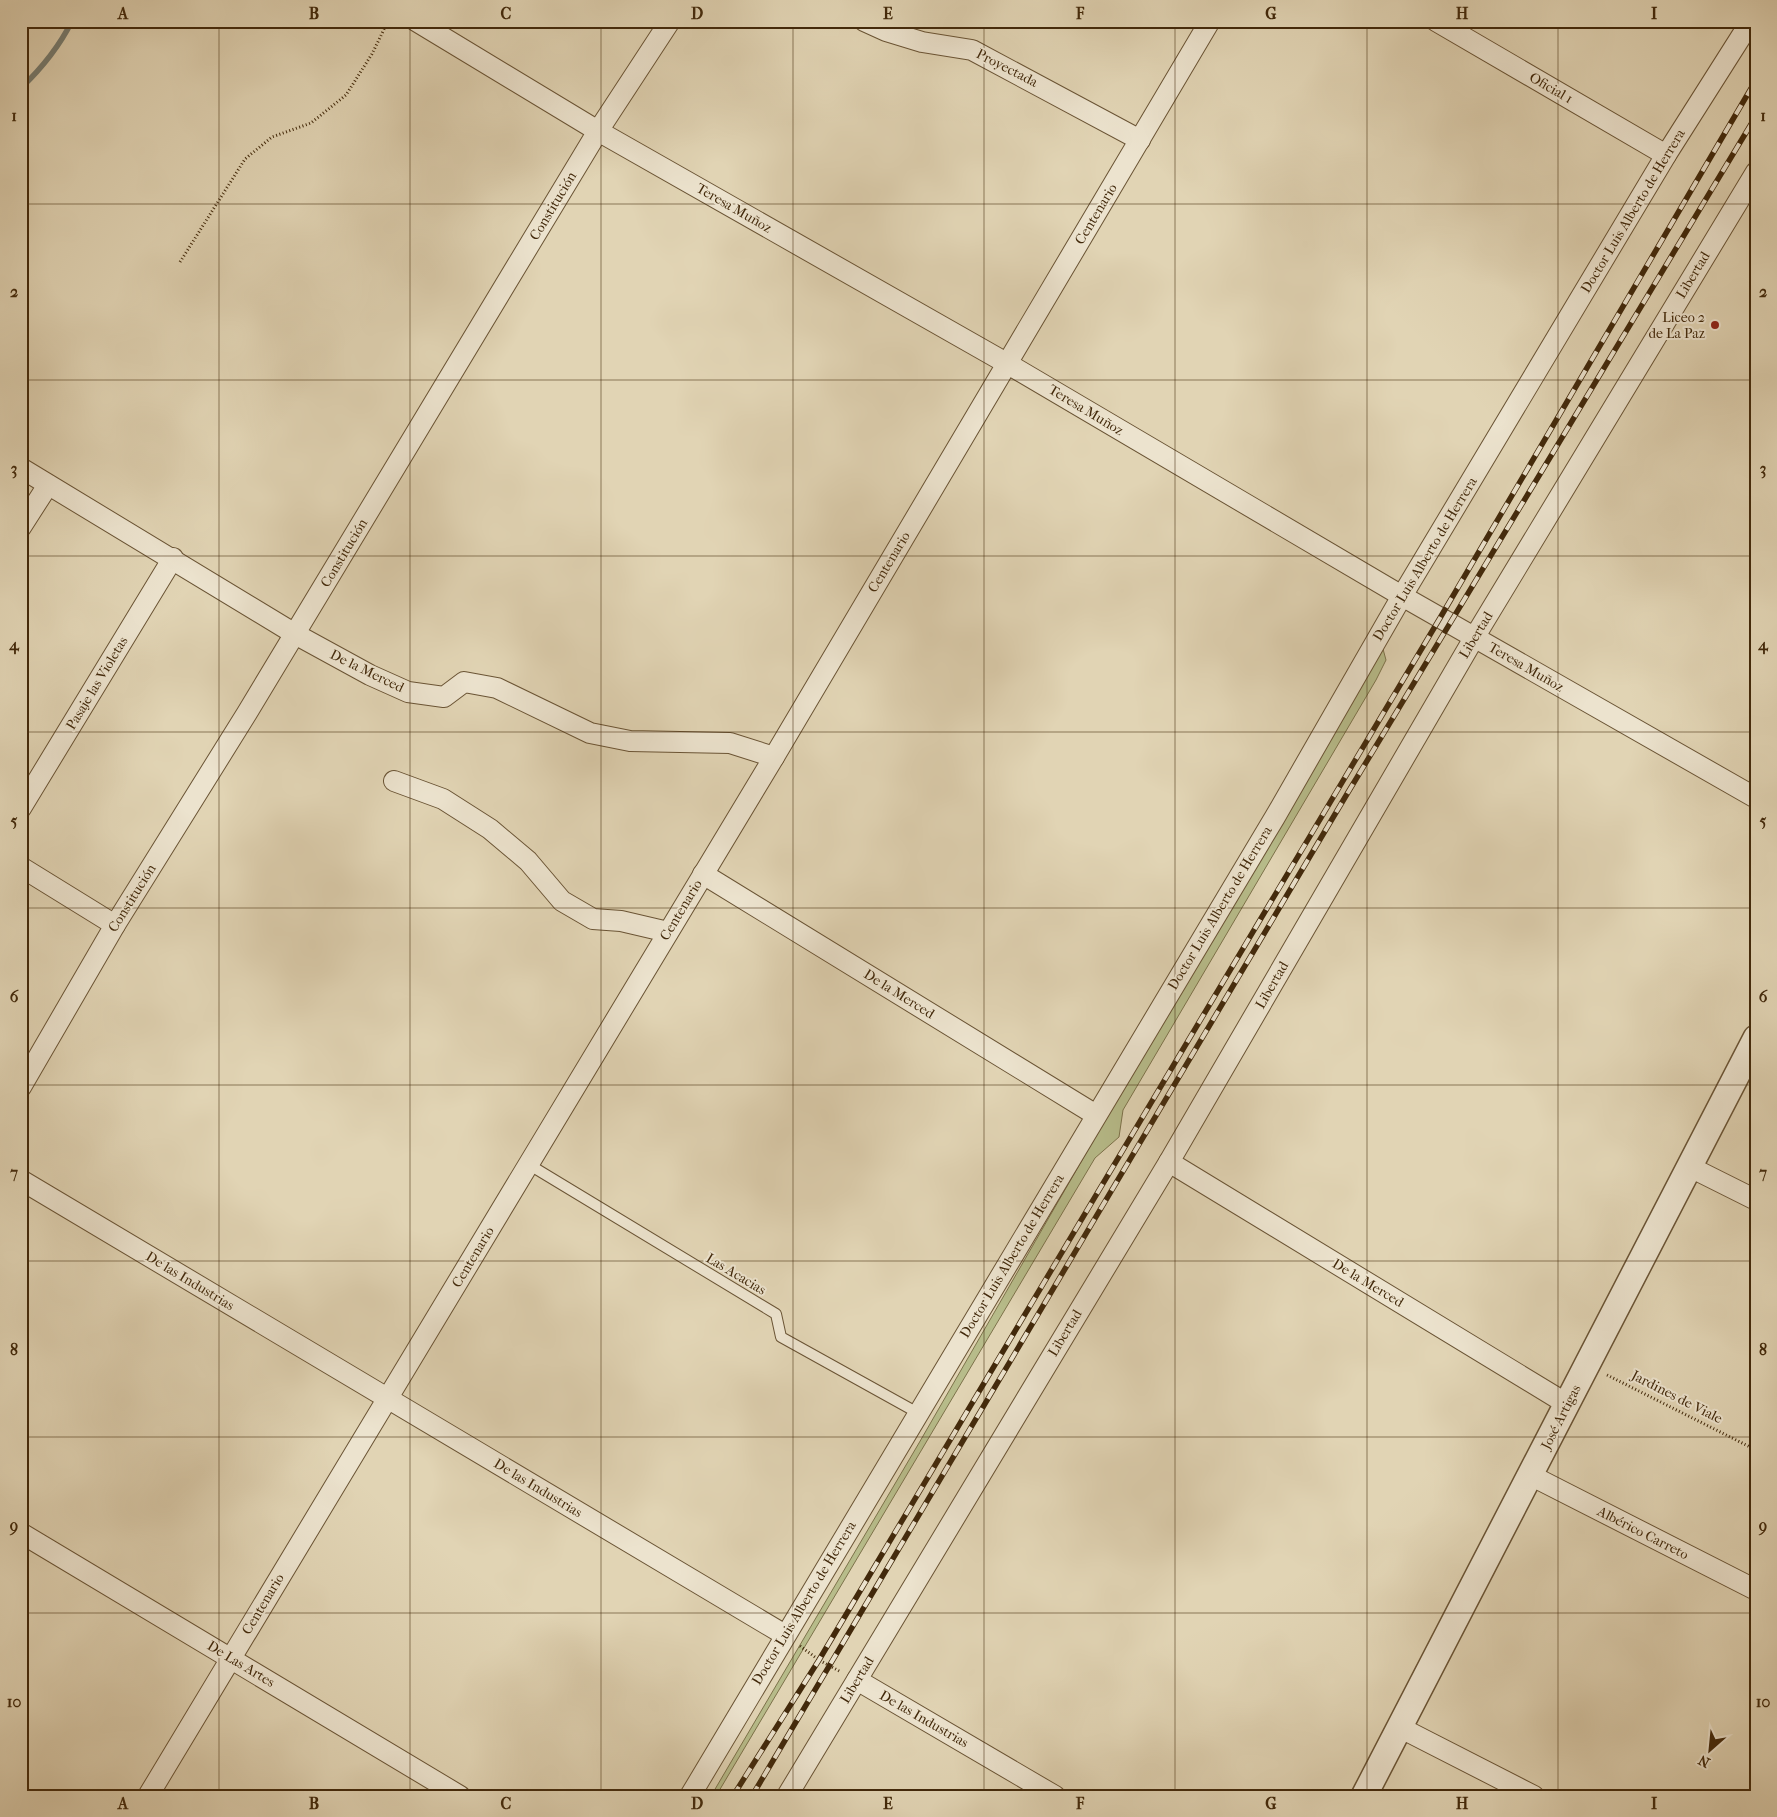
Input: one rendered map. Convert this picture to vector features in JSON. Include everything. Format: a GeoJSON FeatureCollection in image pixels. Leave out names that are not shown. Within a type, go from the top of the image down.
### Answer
{"type":"FeatureCollection","features":[{"type":"Feature","properties":{"kind":"street","name":"Teresa Muñoz"},"geometry":{"type":"LineString","coordinates":[[416,21],[598,131],[1008,364],[1474,638],[1756,798]]}},
{"type":"Feature","properties":{"kind":"street","name":"Constitución"},"geometry":{"type":"LineString","coordinates":[[21,1087],[115,925],[295,634],[598,131],[670,21]]}},
{"type":"Feature","properties":{"kind":"street","name":"Proyectada"},"geometry":{"type":"LineString","coordinates":[[864,21],[886,31],[922,42],[972,50],[1140,140]]}},
{"type":"Feature","properties":{"kind":"street","name":"Centenario"},"geometry":{"type":"LineString","coordinates":[[148,1796],[774,757],[1210,21]]}},
{"type":"Feature","properties":{"kind":"street","name":"Oficial 1"},"geometry":{"type":"LineString","coordinates":[[1436,21],[1666,155]]}},
{"type":"Feature","properties":{"kind":"street","name":"Doctor Luis Alberto de Herrera"},"geometry":{"type":"LineString","coordinates":[[690,1796],[1274,817],[1402,596],[1666,155],[1750,21]]}},
{"type":"Feature","properties":{"kind":"street","name":"Libertad"},"geometry":{"type":"LineString","coordinates":[[787,1796],[965,1496],[1169,1162],[1474,638],[1756,172]]}},
{"type":"Feature","properties":{"kind":"street","name":"De la Merced"},"geometry":{"type":"LineString","coordinates":[[21,468],[173,558],[295,634],[370,675],[408,692],[444,697],[464,682],[497,688],[590,733],[630,740],[730,742],[774,757]]}},
{"type":"Feature","properties":{"kind":"street"},"geometry":{"type":"LineString","coordinates":[[21,527],[48,485]]}},
{"type":"Feature","properties":{"kind":"street","name":"Pasaje las Violetas"},"geometry":{"type":"LineString","coordinates":[[21,808],[173,558]]}},
{"type":"Feature","properties":{"kind":"street"},"geometry":{"type":"LineString","coordinates":[[394,781],[443,799],[490,829],[528,861],[562,901],[593,919],[621,921],[668,932]]}},
{"type":"Feature","properties":{"kind":"street"},"geometry":{"type":"LineString","coordinates":[[21,867],[115,925]]}},
{"type":"Feature","properties":{"kind":"street","name":"De la Merced"},"geometry":{"type":"LineString","coordinates":[[703,874],[1096,1115]]}},
{"type":"Feature","properties":{"kind":"street","name":"José Artigas"},"geometry":{"type":"LineString","coordinates":[[1364,1796],[1756,1038]]}},
{"type":"Feature","properties":{"kind":"street","name":"De la Merced"},"geometry":{"type":"LineString","coordinates":[[1169,1162],[1568,1404]]}},
{"type":"Feature","properties":{"kind":"street"},"geometry":{"type":"LineString","coordinates":[[1690,1167],[1756,1200]]}},
{"type":"Feature","properties":{"kind":"street","name":"De las Industrias"},"geometry":{"type":"LineString","coordinates":[[21,1180],[785,1635]]}},
{"type":"Feature","properties":{"kind":"street","name":"Albérico Carreto"},"geometry":{"type":"LineString","coordinates":[[1530,1475],[1756,1590]]}},
{"type":"Feature","properties":{"kind":"street","name":"De Las Artes"},"geometry":{"type":"LineString","coordinates":[[21,1533],[460,1796]]}},
{"type":"Feature","properties":{"kind":"street","name":"De las Industrias"},"geometry":{"type":"LineString","coordinates":[[857,1680],[1055,1796]]}},
{"type":"Feature","properties":{"kind":"street"},"geometry":{"type":"LineString","coordinates":[[1399,1727],[1534,1796]]}},
{"type":"Feature","properties":{"kind":"lane","name":"Las Acacias"},"geometry":{"type":"LineString","coordinates":[[528,1164],[776,1314],[780,1337],[918,1413]]}},
{"type":"Feature","properties":{"kind":"path"},"geometry":{"type":"LineString","coordinates":[[180,262],[245,160],[272,137],[310,123],[346,95],[372,54],[388,21]]}},
{"type":"Feature","properties":{"kind":"path","name":"Jardines de Viale"},"geometry":{"type":"LineString","coordinates":[[1588,1365],[1756,1450]]}},
{"type":"Feature","properties":{"kind":"path"},"geometry":{"type":"LineString","coordinates":[[785,1635],[819,1660],[857,1680]]}},
{"type":"Feature","properties":{"kind":"green space"},"geometry":{"type":"Polygon","coordinates":[[[1383,649],[1386,660],[1376,680],[1123,1110],[1119,1137],[1095,1158],[716,1796],[711,1796],[919,1443],[1376,650],[1383,649]]]}},
{"type":"Feature","properties":{"kind":"waterway"},"geometry":{"type":"LineString","coordinates":[[21,88],[50,57],[72,21]]}},
{"type":"Feature","properties":{"kind":"railway"},"geometry":{"type":"LineString","coordinates":[[733,1796],[819,1660],[1440,618],[1756,80]]}},
{"type":"Feature","properties":{"kind":"railway"},"geometry":{"type":"LineString","coordinates":[[752,1796],[1347,794],[1756,116]]}},
{"type":"Feature","properties":{"kind":"place","name":"Liceo 2 de La Paz"},"geometry":{"type":"Point","coordinates":[1715,325]}}]}
